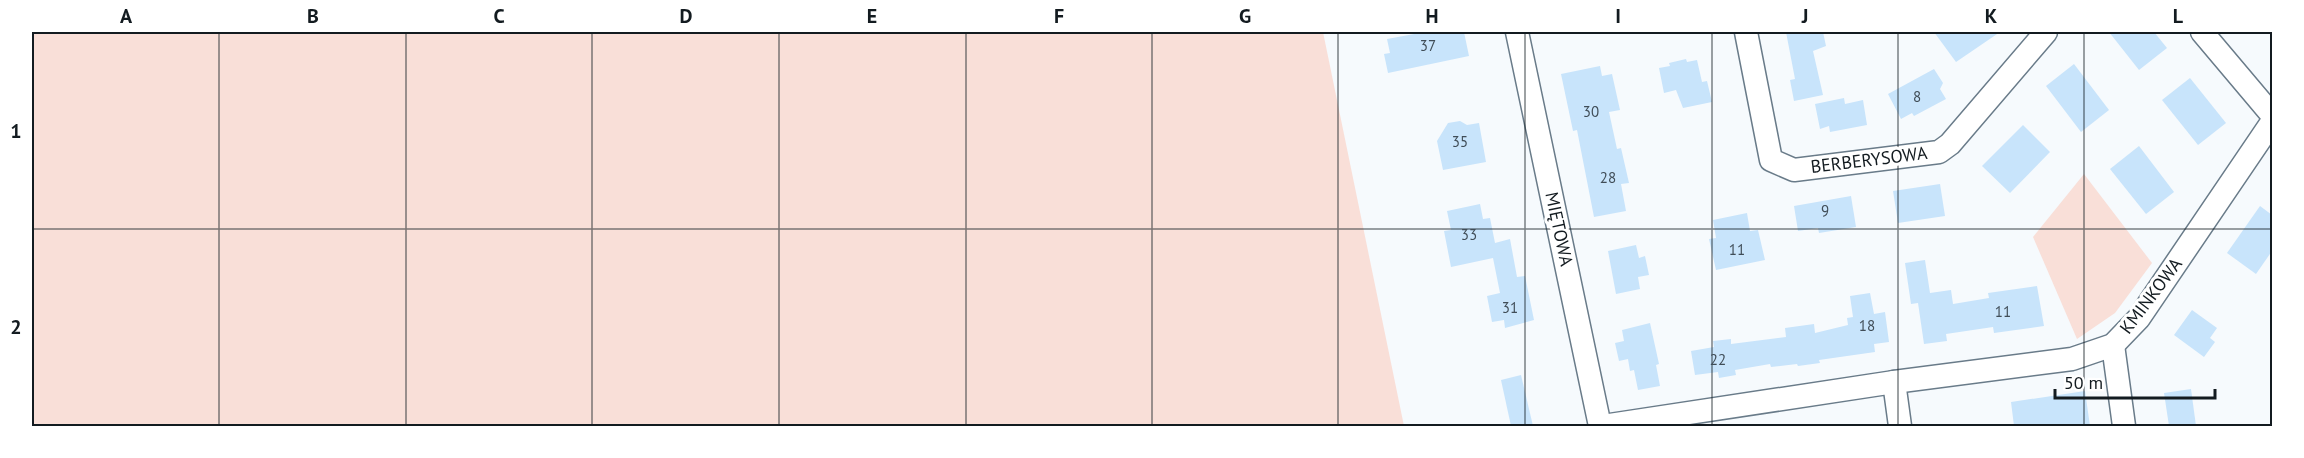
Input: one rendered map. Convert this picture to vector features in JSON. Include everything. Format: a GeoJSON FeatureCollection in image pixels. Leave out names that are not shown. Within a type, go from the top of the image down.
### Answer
{"type":"FeatureCollection","features":[{"type":"Feature","properties":{"kind":"street","name":"MIĘTOWA"},"geometry":{"type":"LineString","coordinates":[[1517,32],[1601,426],[1894,382]]}},
{"type":"Feature","properties":{"kind":"street","name":"BERBERYSOWA"},"geometry":{"type":"LineString","coordinates":[[1746,32],[1771,160],[1794,170],[1939,152],[1950,144],[2046,32]]}},
{"type":"Feature","properties":{"kind":"street"},"geometry":{"type":"LineString","coordinates":[[2202,32],[2272,115]]}},
{"type":"Feature","properties":{"kind":"street","name":"KMINKOWA"},"geometry":{"type":"LineString","coordinates":[[1894,382],[2072,358],[2113,345],[2139,318],[2272,122]]}},
{"type":"Feature","properties":{"kind":"street"},"geometry":{"type":"LineString","coordinates":[[2113,345],[2124,426]]}},
{"type":"Feature","properties":{"kind":"street"},"geometry":{"type":"LineString","coordinates":[[1894,382],[1900,426]]}},
{"type":"Feature","properties":{"kind":"shaded area"},"geometry":{"type":"Polygon","coordinates":[[[32,32],[1323,32],[1404,426],[32,426],[32,32]]]}},
{"type":"Feature","properties":{"kind":"shaded area"},"geometry":{"type":"Polygon","coordinates":[[[2084,174],[2152,263],[2115,313],[2077,339],[2033,237],[2084,174]]]}},
{"type":"Feature","properties":{"kind":"building"},"geometry":{"type":"Polygon","coordinates":[[[1425,32],[1464,32],[1469,56],[1388,73],[1384,54],[1390,53],[1387,39],[1425,32]]]}},
{"type":"Feature","properties":{"kind":"building"},"geometry":{"type":"Polygon","coordinates":[[[1786,32],[1823,32],[1826,46],[1813,51],[1823,95],[1794,101],[1790,80],[1795,79],[1786,32]]]}},
{"type":"Feature","properties":{"kind":"building"},"geometry":{"type":"Polygon","coordinates":[[[1934,32],[2000,32],[1956,62],[1934,32]]]}},
{"type":"Feature","properties":{"kind":"building"},"geometry":{"type":"Polygon","coordinates":[[[2109,32],[2154,32],[2167,48],[2139,70],[2109,32]]]}},
{"type":"Feature","properties":{"kind":"building"},"geometry":{"type":"Polygon","coordinates":[[[1686,59],[1687,62],[1697,60],[1702,82],[1707,81],[1712,102],[1683,108],[1676,90],[1664,93],[1659,68],[1686,59]]]}},
{"type":"Feature","properties":{"kind":"building"},"geometry":{"type":"Polygon","coordinates":[[[2074,64],[2109,110],[2081,132],[2046,86],[2074,64]]]}},
{"type":"Feature","properties":{"kind":"building"},"geometry":{"type":"Polygon","coordinates":[[[1600,66],[1602,76],[1612,74],[1620,110],[1609,112],[1617,149],[1621,148],[1629,183],[1621,184],[1626,211],[1594,217],[1577,130],[1573,131],[1561,74],[1600,66]]]}},
{"type":"Feature","properties":{"kind":"building"},"geometry":{"type":"Polygon","coordinates":[[[1934,69],[1943,83],[1940,89],[1946,99],[1914,116],[1912,113],[1901,119],[1888,94],[1934,69]]]}},
{"type":"Feature","properties":{"kind":"building"},"geometry":{"type":"Polygon","coordinates":[[[2190,78],[2226,123],[2198,145],[2162,100],[2190,78]]]}},
{"type":"Feature","properties":{"kind":"building"},"geometry":{"type":"Polygon","coordinates":[[[1844,98],[1845,104],[1863,100],[1867,125],[1830,132],[1829,126],[1820,129],[1815,104],[1844,98]]]}},
{"type":"Feature","properties":{"kind":"building"},"geometry":{"type":"Polygon","coordinates":[[[1460,121],[1467,125],[1479,123],[1486,162],[1443,170],[1437,141],[1448,123],[1460,121]]]}},
{"type":"Feature","properties":{"kind":"building"},"geometry":{"type":"Polygon","coordinates":[[[2023,125],[2050,152],[2010,193],[1982,166],[2023,125]]]}},
{"type":"Feature","properties":{"kind":"building"},"geometry":{"type":"Polygon","coordinates":[[[2139,146],[2174,192],[2146,214],[2110,169],[2139,146]]]}},
{"type":"Feature","properties":{"kind":"building"},"geometry":{"type":"Polygon","coordinates":[[[1940,184],[1945,216],[1898,223],[1893,191],[1940,184]]]}},
{"type":"Feature","properties":{"kind":"building"},"geometry":{"type":"Polygon","coordinates":[[[1851,196],[1856,227],[1819,233],[1818,228],[1798,231],[1794,206],[1851,196]]]}},
{"type":"Feature","properties":{"kind":"building"},"geometry":{"type":"Polygon","coordinates":[[[1480,204],[1483,219],[1490,218],[1495,243],[1510,239],[1517,277],[1525,276],[1534,320],[1505,328],[1504,320],[1492,322],[1487,296],[1500,293],[1493,258],[1451,267],[1444,231],[1451,230],[1447,211],[1480,204]]]}},
{"type":"Feature","properties":{"kind":"building"},"geometry":{"type":"Polygon","coordinates":[[[2260,206],[2272,215],[2272,251],[2256,274],[2227,253],[2260,206]]]}},
{"type":"Feature","properties":{"kind":"building"},"geometry":{"type":"Polygon","coordinates":[[[1747,213],[1750,231],[1758,230],[1765,260],[1716,270],[1709,239],[1716,238],[1713,220],[1747,213]]]}},
{"type":"Feature","properties":{"kind":"building"},"geometry":{"type":"Polygon","coordinates":[[[1636,245],[1639,258],[1645,256],[1649,275],[1638,277],[1640,289],[1616,294],[1608,251],[1636,245]]]}},
{"type":"Feature","properties":{"kind":"building"},"geometry":{"type":"Polygon","coordinates":[[[1925,260],[1930,293],[1951,290],[1953,304],[1989,298],[1988,293],[2037,286],[2044,326],[1994,333],[1993,327],[1946,334],[1947,341],[1924,344],[1918,303],[1911,304],[1905,263],[1925,260]]]}},
{"type":"Feature","properties":{"kind":"building"},"geometry":{"type":"Polygon","coordinates":[[[1870,293],[1874,314],[1885,312],[1889,342],[1874,344],[1875,352],[1819,360],[1820,363],[1798,366],[1797,364],[1771,367],[1770,364],[1735,370],[1736,375],[1719,378],[1718,372],[1695,375],[1691,351],[1714,347],[1713,341],[1731,339],[1731,344],[1786,337],[1785,328],[1814,324],[1815,333],[1848,325],[1847,318],[1853,317],[1850,296],[1870,293]]]}},
{"type":"Feature","properties":{"kind":"building"},"geometry":{"type":"Polygon","coordinates":[[[2192,310],[2217,328],[2210,338],[2215,342],[2204,357],[2174,335],[2192,310]]]}},
{"type":"Feature","properties":{"kind":"building"},"geometry":{"type":"Polygon","coordinates":[[[1650,323],[1659,364],[1656,365],[1660,386],[1638,390],[1634,370],[1630,371],[1628,359],[1619,361],[1615,343],[1624,341],[1622,330],[1650,323]]]}},
{"type":"Feature","properties":{"kind":"building"},"geometry":{"type":"Polygon","coordinates":[[[1521,375],[1533,426],[1511,426],[1501,380],[1521,375]]]}},
{"type":"Feature","properties":{"kind":"building"},"geometry":{"type":"Polygon","coordinates":[[[2191,389],[2196,426],[2169,426],[2164,393],[2191,389]]]}},
{"type":"Feature","properties":{"kind":"building"},"geometry":{"type":"Polygon","coordinates":[[[2085,391],[2090,426],[2014,426],[2011,402],[2085,391]]]}}]}
